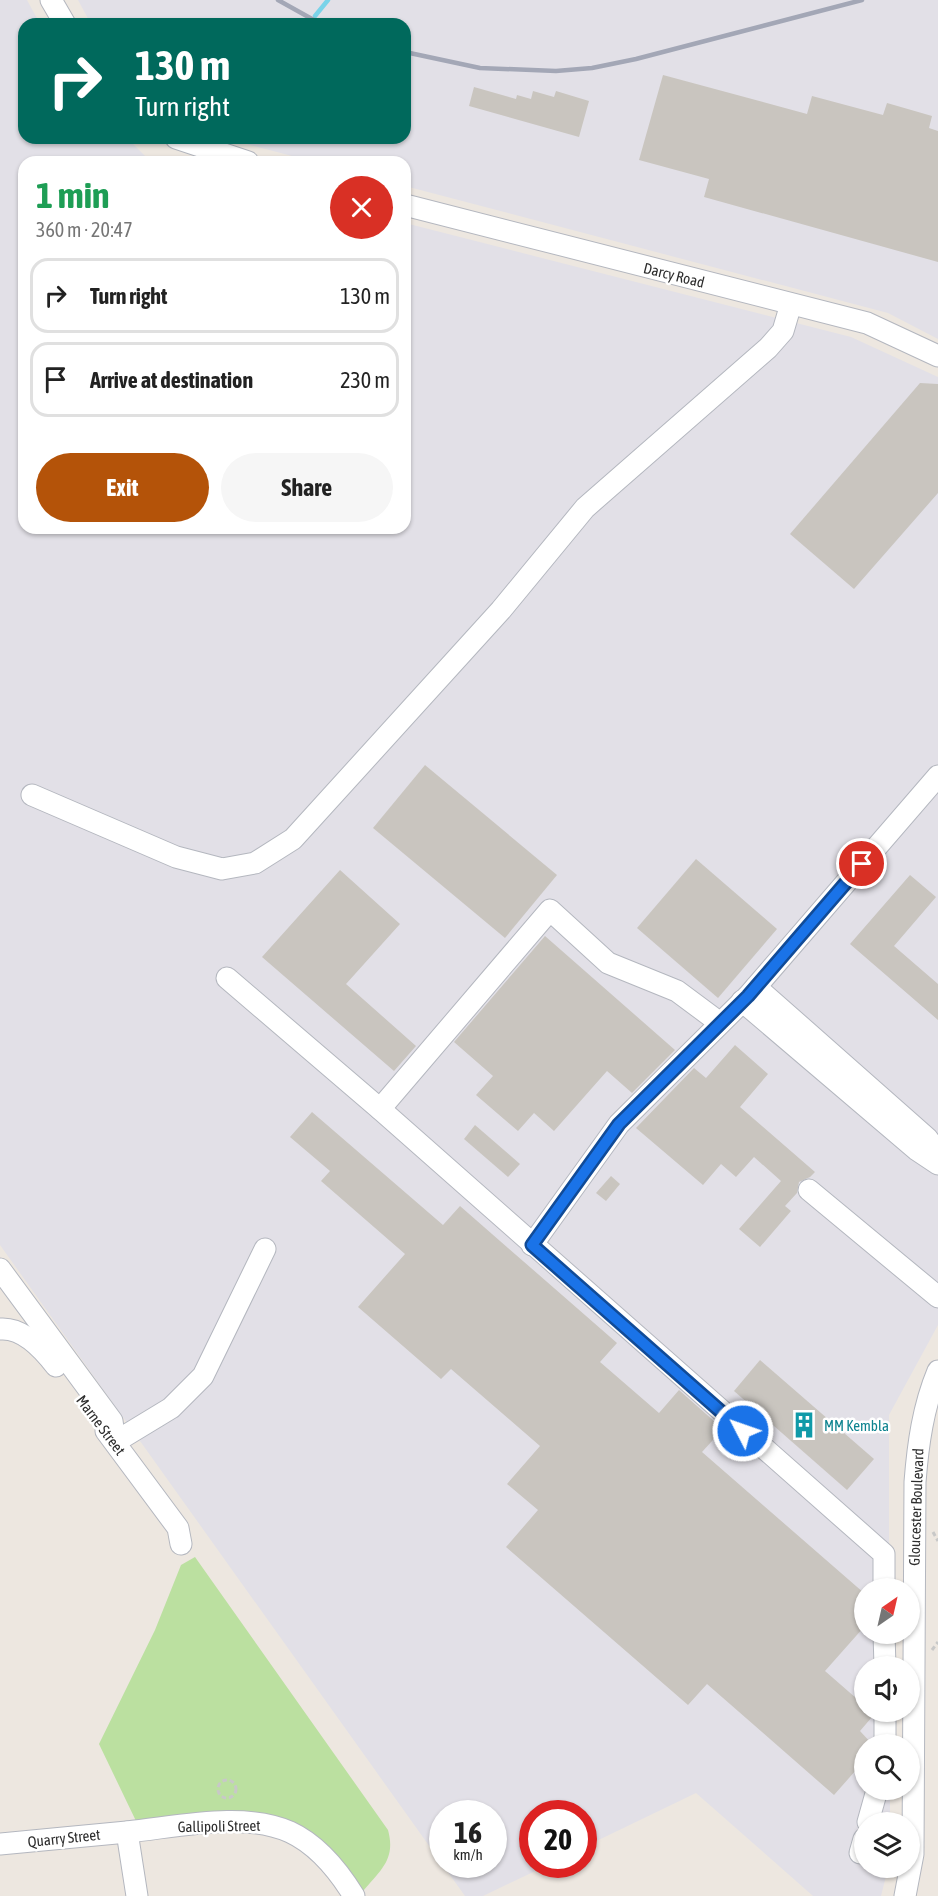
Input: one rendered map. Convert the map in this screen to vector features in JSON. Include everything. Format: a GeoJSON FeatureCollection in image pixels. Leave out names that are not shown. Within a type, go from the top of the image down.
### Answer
{"type":"FeatureCollection","features":[{"type":"Feature","properties":{"kind":"street"},"geometry":{"type":"LineString","coordinates":[[51,0],[61,18]]}},
{"type":"Feature","properties":{"kind":"street"},"geometry":{"type":"LineString","coordinates":[[194,144],[230,156]]}},
{"type":"Feature","properties":{"kind":"street","name":"Darcy Road"},"geometry":{"type":"LineString","coordinates":[[411,208],[867,323],[938,356]]}},
{"type":"Feature","properties":{"kind":"street"},"geometry":{"type":"LineString","coordinates":[[32,795],[176,857],[222,869],[255,863],[293,839],[501,610],[585,508],[768,348],[783,331],[791,304]]}},
{"type":"Feature","properties":{"kind":"street"},"geometry":{"type":"LineString","coordinates":[[532,1245],[619,1124],[749,994],[938,776]]}},
{"type":"Feature","properties":{"kind":"street"},"geometry":{"type":"LineString","coordinates":[[380,1109],[550,910],[608,963],[677,991],[720,1023]]}},
{"type":"Feature","properties":{"kind":"street"},"geometry":{"type":"LineString","coordinates":[[227,978],[380,1109],[884,1554],[884,1578]]}},
{"type":"Feature","properties":{"kind":"street"},"geometry":{"type":"LineString","coordinates":[[749,994],[927,1138],[938,1153]]}},
{"type":"Feature","properties":{"kind":"street"},"geometry":{"type":"LineString","coordinates":[[749,994],[916,1150],[938,1164]]}},
{"type":"Feature","properties":{"kind":"street"},"geometry":{"type":"LineString","coordinates":[[809,1190],[938,1297]]}},
{"type":"Feature","properties":{"kind":"street"},"geometry":{"type":"LineString","coordinates":[[0,1269],[112,1421],[115,1442],[171,1408],[203,1376],[264,1249]]}},
{"type":"Feature","properties":{"kind":"street","name":"Marne Street"},"geometry":{"type":"LineString","coordinates":[[0,1329],[9,1328],[41,1346],[178,1528],[181,1544]]}},
{"type":"Feature","properties":{"kind":"street","name":"Gloucester Boulevard"},"geometry":{"type":"LineString","coordinates":[[905,1896],[913,1854],[915,1482],[918,1444],[926,1405],[938,1371]]}},
{"type":"Feature","properties":{"kind":"street","name":"Gallipoli Street"},"geometry":{"type":"LineString","coordinates":[[128,1832],[205,1824],[254,1822],[268,1825],[291,1833],[314,1847],[335,1868],[354,1896]]}},
{"type":"Feature","properties":{"kind":"street"},"geometry":{"type":"LineString","coordinates":[[128,1832],[137,1896]]}},
{"type":"Feature","properties":{"kind":"street","name":"Quarry Street"},"geometry":{"type":"LineString","coordinates":[[0,1844],[128,1832]]}},
{"type":"Feature","properties":{"kind":"path"},"geometry":{"type":"LineString","coordinates":[[222,1782],[230,1782],[234,1786],[234,1794],[230,1798],[218,1792],[222,1782]]}},
{"type":"Feature","properties":{"kind":"shaded area"},"geometry":{"type":"Polygon","coordinates":[[[0,0],[27,0],[37,18],[18,18],[18,144],[133,144],[145,156],[18,156],[18,534],[411,534],[411,225],[851,337],[938,377],[938,1325],[889,1415],[889,1578],[854,1578],[854,1644],[889,1644],[890,1656],[854,1656],[854,1722],[890,1722],[890,1734],[854,1734],[854,1800],[890,1800],[890,1812],[854,1812],[854,1878],[886,1878],[881,1896],[813,1896],[696,1793],[597,1841],[597,1800],[519,1800],[521,1878],[483,1896],[465,1896],[452,1878],[507,1878],[507,1800],[429,1800],[429,1846],[0,1245],[0,0]]]}},
{"type":"Feature","properties":{"kind":"shaded area"},"geometry":{"type":"Polygon","coordinates":[[[78,0],[938,0],[938,339],[888,313],[411,188],[411,156],[292,156],[247,144],[411,144],[411,18],[88,18],[78,0]]]}},
{"type":"Feature","properties":{"kind":"green space"},"geometry":{"type":"Polygon","coordinates":[[[195,1557],[388,1830],[390,1849],[388,1857],[381,1870],[363,1891],[338,1857],[306,1831],[136,1821],[99,1744],[155,1630],[181,1565],[195,1557]]]}},
{"type":"Feature","properties":{"kind":"building"},"geometry":{"type":"Polygon","coordinates":[[[663,75],[807,114],[812,96],[883,115],[887,103],[932,116],[929,128],[938,131],[938,262],[704,197],[709,179],[639,160],[663,75]]]}},
{"type":"Feature","properties":{"kind":"building"},"geometry":{"type":"Polygon","coordinates":[[[474,87],[516,99],[517,95],[531,99],[533,91],[554,97],[556,91],[589,101],[579,137],[469,106],[474,87]]]}},
{"type":"Feature","properties":{"kind":"building"},"geometry":{"type":"Polygon","coordinates":[[[920,383],[938,384],[938,493],[854,589],[790,534],[920,383]]]}},
{"type":"Feature","properties":{"kind":"building"},"geometry":{"type":"Polygon","coordinates":[[[425,765],[557,875],[505,938],[373,828],[425,765]]]}},
{"type":"Feature","properties":{"kind":"building"},"geometry":{"type":"Polygon","coordinates":[[[696,859],[777,929],[718,998],[637,928],[696,859]]]}},
{"type":"Feature","properties":{"kind":"building"},"geometry":{"type":"Polygon","coordinates":[[[340,870],[400,924],[346,984],[416,1046],[394,1071],[262,957],[340,870]]]}},
{"type":"Feature","properties":{"kind":"building"},"geometry":{"type":"Polygon","coordinates":[[[910,875],[936,897],[894,946],[938,984],[938,1020],[850,944],[910,875]]]}},
{"type":"Feature","properties":{"kind":"building"},"geometry":{"type":"Polygon","coordinates":[[[545,936],[675,1050],[632,1093],[607,1071],[554,1131],[534,1113],[518,1131],[476,1095],[493,1076],[454,1042],[545,936]]]}},
{"type":"Feature","properties":{"kind":"building"},"geometry":{"type":"Polygon","coordinates":[[[735,1045],[768,1074],[740,1107],[815,1172],[799,1182],[797,1193],[785,1206],[791,1211],[760,1247],[739,1229],[781,1181],[754,1157],[736,1177],[721,1164],[703,1185],[636,1128],[694,1068],[706,1078],[735,1045]]]}},
{"type":"Feature","properties":{"kind":"building"},"geometry":{"type":"Polygon","coordinates":[[[312,1112],[443,1225],[460,1206],[617,1343],[600,1362],[659,1413],[679,1390],[723,1429],[702,1452],[854,1584],[854,1638],[825,1671],[854,1696],[854,1722],[868,1722],[860,1731],[863,1734],[854,1734],[854,1772],[834,1795],[707,1684],[688,1705],[506,1547],[538,1510],[507,1484],[540,1446],[451,1369],[441,1379],[358,1307],[405,1254],[321,1181],[330,1171],[290,1137],[312,1112]]]}},
{"type":"Feature","properties":{"kind":"building"},"geometry":{"type":"Polygon","coordinates":[[[475,1125],[520,1164],[508,1177],[464,1139],[475,1125]]]}},
{"type":"Feature","properties":{"kind":"building"},"geometry":{"type":"Polygon","coordinates":[[[611,1176],[620,1184],[606,1201],[596,1193],[611,1176]]]}},
{"type":"Feature","properties":{"kind":"building","name":"MM Kembla"},"geometry":{"type":"Polygon","coordinates":[[[760,1360],[874,1459],[847,1490],[734,1391],[760,1360]]]}},
{"type":"Feature","properties":{"kind":"waterway"},"geometry":{"type":"LineString","coordinates":[[315,16],[328,0]]}},
{"type":"Feature","properties":{"kind":"railway"},"geometry":{"type":"LineString","coordinates":[[278,0],[310,18]]}},
{"type":"Feature","properties":{"kind":"railway"},"geometry":{"type":"LineString","coordinates":[[411,53],[480,68],[556,71],[592,68],[636,59],[862,0]]}},
{"type":"Feature","properties":{"kind":"place","name":"MM Kembla"},"geometry":{"type":"Point","coordinates":[804,1425]}},
{"type":"Feature","properties":{"kind":"route"},"geometry":{"type":"LineString","coordinates":[[743,1431],[532,1245],[619,1124],[748,996],[862,864]]}}]}
